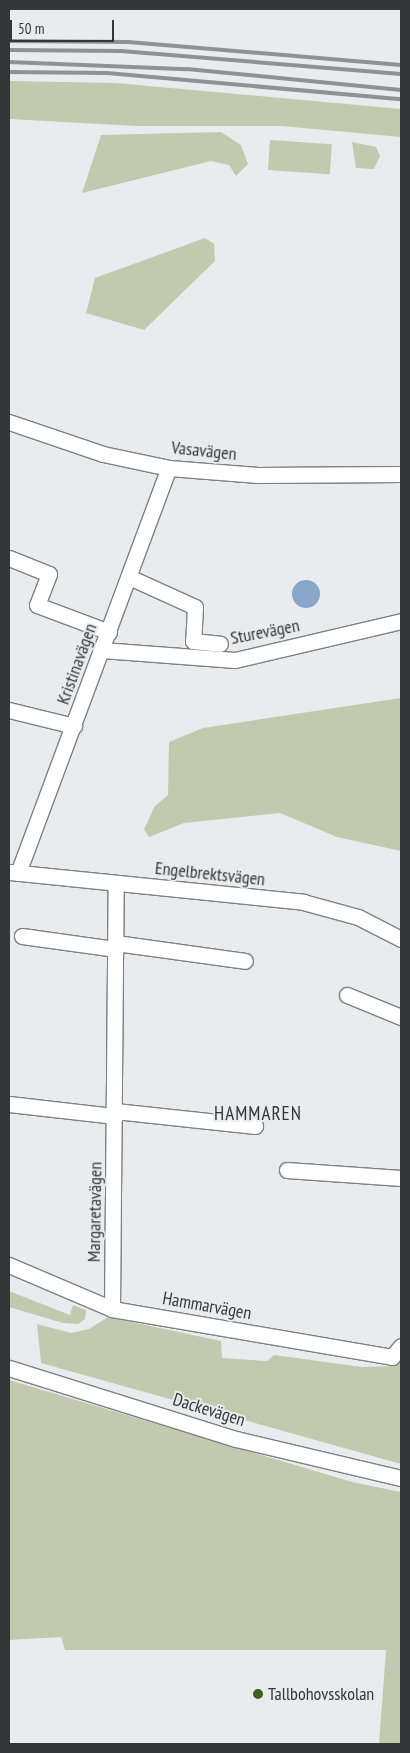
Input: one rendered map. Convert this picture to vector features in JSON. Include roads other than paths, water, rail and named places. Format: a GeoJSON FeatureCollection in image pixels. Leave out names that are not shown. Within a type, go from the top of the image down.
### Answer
{"type":"FeatureCollection","features":[{"type":"Feature","properties":{"kind":"street","name":"Vasavägen"},"geometry":{"type":"LineString","coordinates":[[9,422],[103,454],[169,468],[258,475],[401,474]]}},
{"type":"Feature","properties":{"kind":"street","name":"Kristinavägen"},"geometry":{"type":"LineString","coordinates":[[13,872],[74,726],[169,468]]}},
{"type":"Feature","properties":{"kind":"street"},"geometry":{"type":"LineString","coordinates":[[9,558],[49,574],[37,605],[109,632]]}},
{"type":"Feature","properties":{"kind":"street"},"geometry":{"type":"LineString","coordinates":[[129,577],[195,607],[193,641],[220,644]]}},
{"type":"Feature","properties":{"kind":"street","name":"Sturevägen"},"geometry":{"type":"LineString","coordinates":[[102,650],[235,660],[401,621]]}},
{"type":"Feature","properties":{"kind":"street"},"geometry":{"type":"LineString","coordinates":[[9,710],[74,726]]}},
{"type":"Feature","properties":{"kind":"street","name":"Engelbrektsvägen"},"geometry":{"type":"LineString","coordinates":[[13,872],[303,902],[358,917],[401,939]]}},
{"type":"Feature","properties":{"kind":"street","name":"Margaretavägen"},"geometry":{"type":"LineString","coordinates":[[112,1309],[116,883]]}},
{"type":"Feature","properties":{"kind":"street"},"geometry":{"type":"LineString","coordinates":[[22,936],[246,961]]}},
{"type":"Feature","properties":{"kind":"street"},"geometry":{"type":"LineString","coordinates":[[347,995],[401,1016]]}},
{"type":"Feature","properties":{"kind":"street"},"geometry":{"type":"LineString","coordinates":[[9,1104],[255,1126]]}},
{"type":"Feature","properties":{"kind":"street"},"geometry":{"type":"LineString","coordinates":[[287,1170],[401,1178]]}},
{"type":"Feature","properties":{"kind":"street","name":"Hammarvägen"},"geometry":{"type":"LineString","coordinates":[[9,1265],[112,1309],[392,1357],[401,1346]]}},
{"type":"Feature","properties":{"kind":"street","name":"Dackevägen"},"geometry":{"type":"LineString","coordinates":[[9,1368],[236,1439],[401,1478]]}},
{"type":"Feature","properties":{"kind":"water"},"geometry":{"type":"Polygon","coordinates":[[[306,580],[316,584],[320,594],[316,604],[306,608],[296,604],[292,594],[296,584],[306,580]]]}},
{"type":"Feature","properties":{"kind":"railway"},"geometry":{"type":"LineString","coordinates":[[9,41],[128,42],[401,65]]}},
{"type":"Feature","properties":{"kind":"railway"},"geometry":{"type":"LineString","coordinates":[[9,50],[121,51],[401,74]]}},
{"type":"Feature","properties":{"kind":"railway"},"geometry":{"type":"LineString","coordinates":[[9,62],[187,69],[401,90]]}},
{"type":"Feature","properties":{"kind":"railway"},"geometry":{"type":"LineString","coordinates":[[9,72],[107,73],[401,99]]}},
{"type":"Feature","properties":{"kind":"place","name":"Tallbohovsskolan"},"geometry":{"type":"Point","coordinates":[258,1694]}},
{"type":"Feature","properties":{"kind":"district","name":"HAMMAREN"},"geometry":{"type":"Point","coordinates":[258,1114]}}]}
